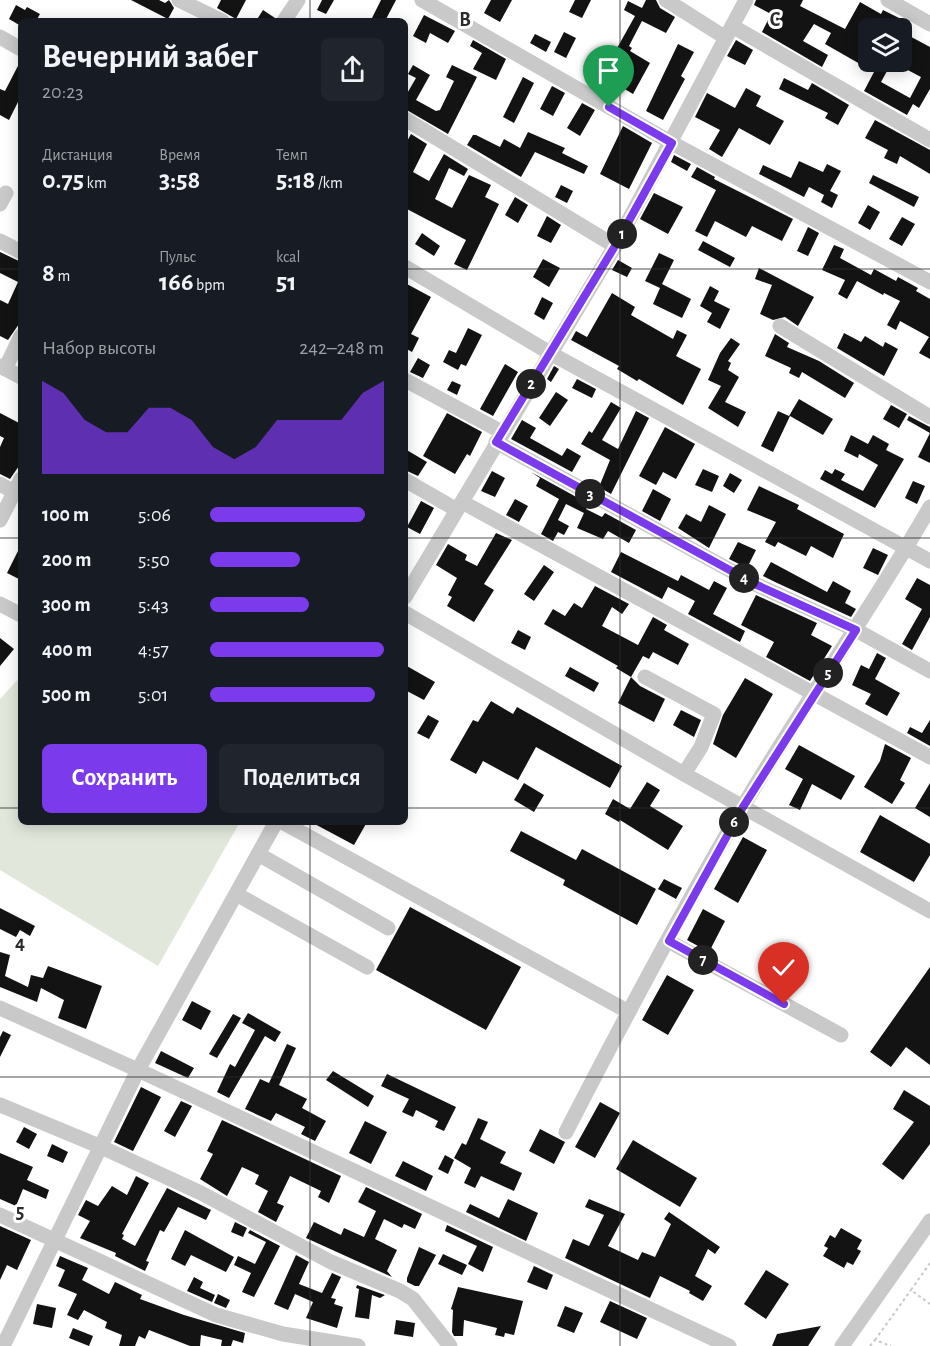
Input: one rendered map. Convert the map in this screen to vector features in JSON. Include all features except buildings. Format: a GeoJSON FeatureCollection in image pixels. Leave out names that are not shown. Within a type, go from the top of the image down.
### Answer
{"type":"FeatureCollection","features":[{"type":"Feature","properties":{"kind":"street"},"geometry":{"type":"LineString","coordinates":[[179,0],[216,18]]}},
{"type":"Feature","properties":{"kind":"street"},"geometry":{"type":"LineString","coordinates":[[286,18],[298,0]]}},
{"type":"Feature","properties":{"kind":"street"},"geometry":{"type":"LineString","coordinates":[[423,0],[672,143],[930,282]]}},
{"type":"Feature","properties":{"kind":"street"},"geometry":{"type":"LineString","coordinates":[[666,0],[930,140]]}},
{"type":"Feature","properties":{"kind":"street"},"geometry":{"type":"LineString","coordinates":[[408,592],[615,246],[672,143],[746,0]]}},
{"type":"Feature","properties":{"kind":"street"},"geometry":{"type":"LineString","coordinates":[[888,0],[930,24]]}},
{"type":"Feature","properties":{"kind":"street"},"geometry":{"type":"LineString","coordinates":[[0,37],[18,46]]}},
{"type":"Feature","properties":{"kind":"street"},"geometry":{"type":"LineString","coordinates":[[408,121],[615,246]]}},
{"type":"Feature","properties":{"kind":"street"},"geometry":{"type":"LineString","coordinates":[[0,242],[18,251]]}},
{"type":"Feature","properties":{"kind":"street"},"geometry":{"type":"LineString","coordinates":[[408,269],[550,353],[930,561]]}},
{"type":"Feature","properties":{"kind":"street"},"geometry":{"type":"LineString","coordinates":[[780,326],[930,417]]}},
{"type":"Feature","properties":{"kind":"street"},"geometry":{"type":"LineString","coordinates":[[18,341],[3,368],[18,376]]}},
{"type":"Feature","properties":{"kind":"street"},"geometry":{"type":"LineString","coordinates":[[408,382],[499,437],[757,585],[856,630],[930,671]]}},
{"type":"Feature","properties":{"kind":"street"},"geometry":{"type":"LineString","coordinates":[[408,481],[459,506],[930,757]]}},
{"type":"Feature","properties":{"kind":"street"},"geometry":{"type":"LineString","coordinates":[[0,484],[18,486],[0,520]]}},
{"type":"Feature","properties":{"kind":"street"},"geometry":{"type":"LineString","coordinates":[[566,1132],[629,1012],[743,807],[856,630],[930,507]]}},
{"type":"Feature","properties":{"kind":"street"},"geometry":{"type":"LineString","coordinates":[[0,603],[18,613]]}},
{"type":"Feature","properties":{"kind":"street"},"geometry":{"type":"LineString","coordinates":[[408,615],[684,774],[930,911]]}},
{"type":"Feature","properties":{"kind":"street"},"geometry":{"type":"LineString","coordinates":[[645,677],[714,714],[701,747],[684,774]]}},
{"type":"Feature","properties":{"kind":"street"},"geometry":{"type":"LineString","coordinates":[[3,1346],[138,1070],[274,825]]}},
{"type":"Feature","properties":{"kind":"street"},"geometry":{"type":"LineString","coordinates":[[287,825],[629,1012]]}},
{"type":"Feature","properties":{"kind":"street"},"geometry":{"type":"LineString","coordinates":[[258,854],[388,928]]}},
{"type":"Feature","properties":{"kind":"street"},"geometry":{"type":"LineString","coordinates":[[236,894],[367,966]]}},
{"type":"Feature","properties":{"kind":"street"},"geometry":{"type":"LineString","coordinates":[[669,941],[841,1035]]}},
{"type":"Feature","properties":{"kind":"street"},"geometry":{"type":"LineString","coordinates":[[0,1008],[729,1346]]}},
{"type":"Feature","properties":{"kind":"street"},"geometry":{"type":"LineString","coordinates":[[0,1105],[99,1146],[268,1226],[331,1262],[400,1291],[413,1299],[450,1346]]}},
{"type":"Feature","properties":{"kind":"street"},"geometry":{"type":"LineString","coordinates":[[0,1215],[216,1316],[283,1334],[358,1346]]}},
{"type":"Feature","properties":{"kind":"street"},"geometry":{"type":"LineString","coordinates":[[842,1346],[930,1221]]}},
{"type":"Feature","properties":{"kind":"street"},"geometry":{"type":"LineString","coordinates":[[722,1346],[729,1346]]}},
{"type":"Feature","properties":{"kind":"path"},"geometry":{"type":"LineString","coordinates":[[870,1346],[930,1263]]}},
{"type":"Feature","properties":{"kind":"path"},"geometry":{"type":"LineString","coordinates":[[911,1290],[930,1304]]}},
{"type":"Feature","properties":{"kind":"path"},"geometry":{"type":"LineString","coordinates":[[875,1340],[891,1346]]}},
{"type":"Feature","properties":{"kind":"shaded area"},"geometry":{"type":"Polygon","coordinates":[[[18,679],[18,825],[238,825],[158,966],[0,870],[0,699],[18,679]]]}},
{"type":"Feature","properties":{"kind":"route"},"geometry":{"type":"LineString","coordinates":[[609,107],[672,143],[615,246],[496,442],[757,585],[856,630],[743,807],[669,941],[784,1004]]}}]}
